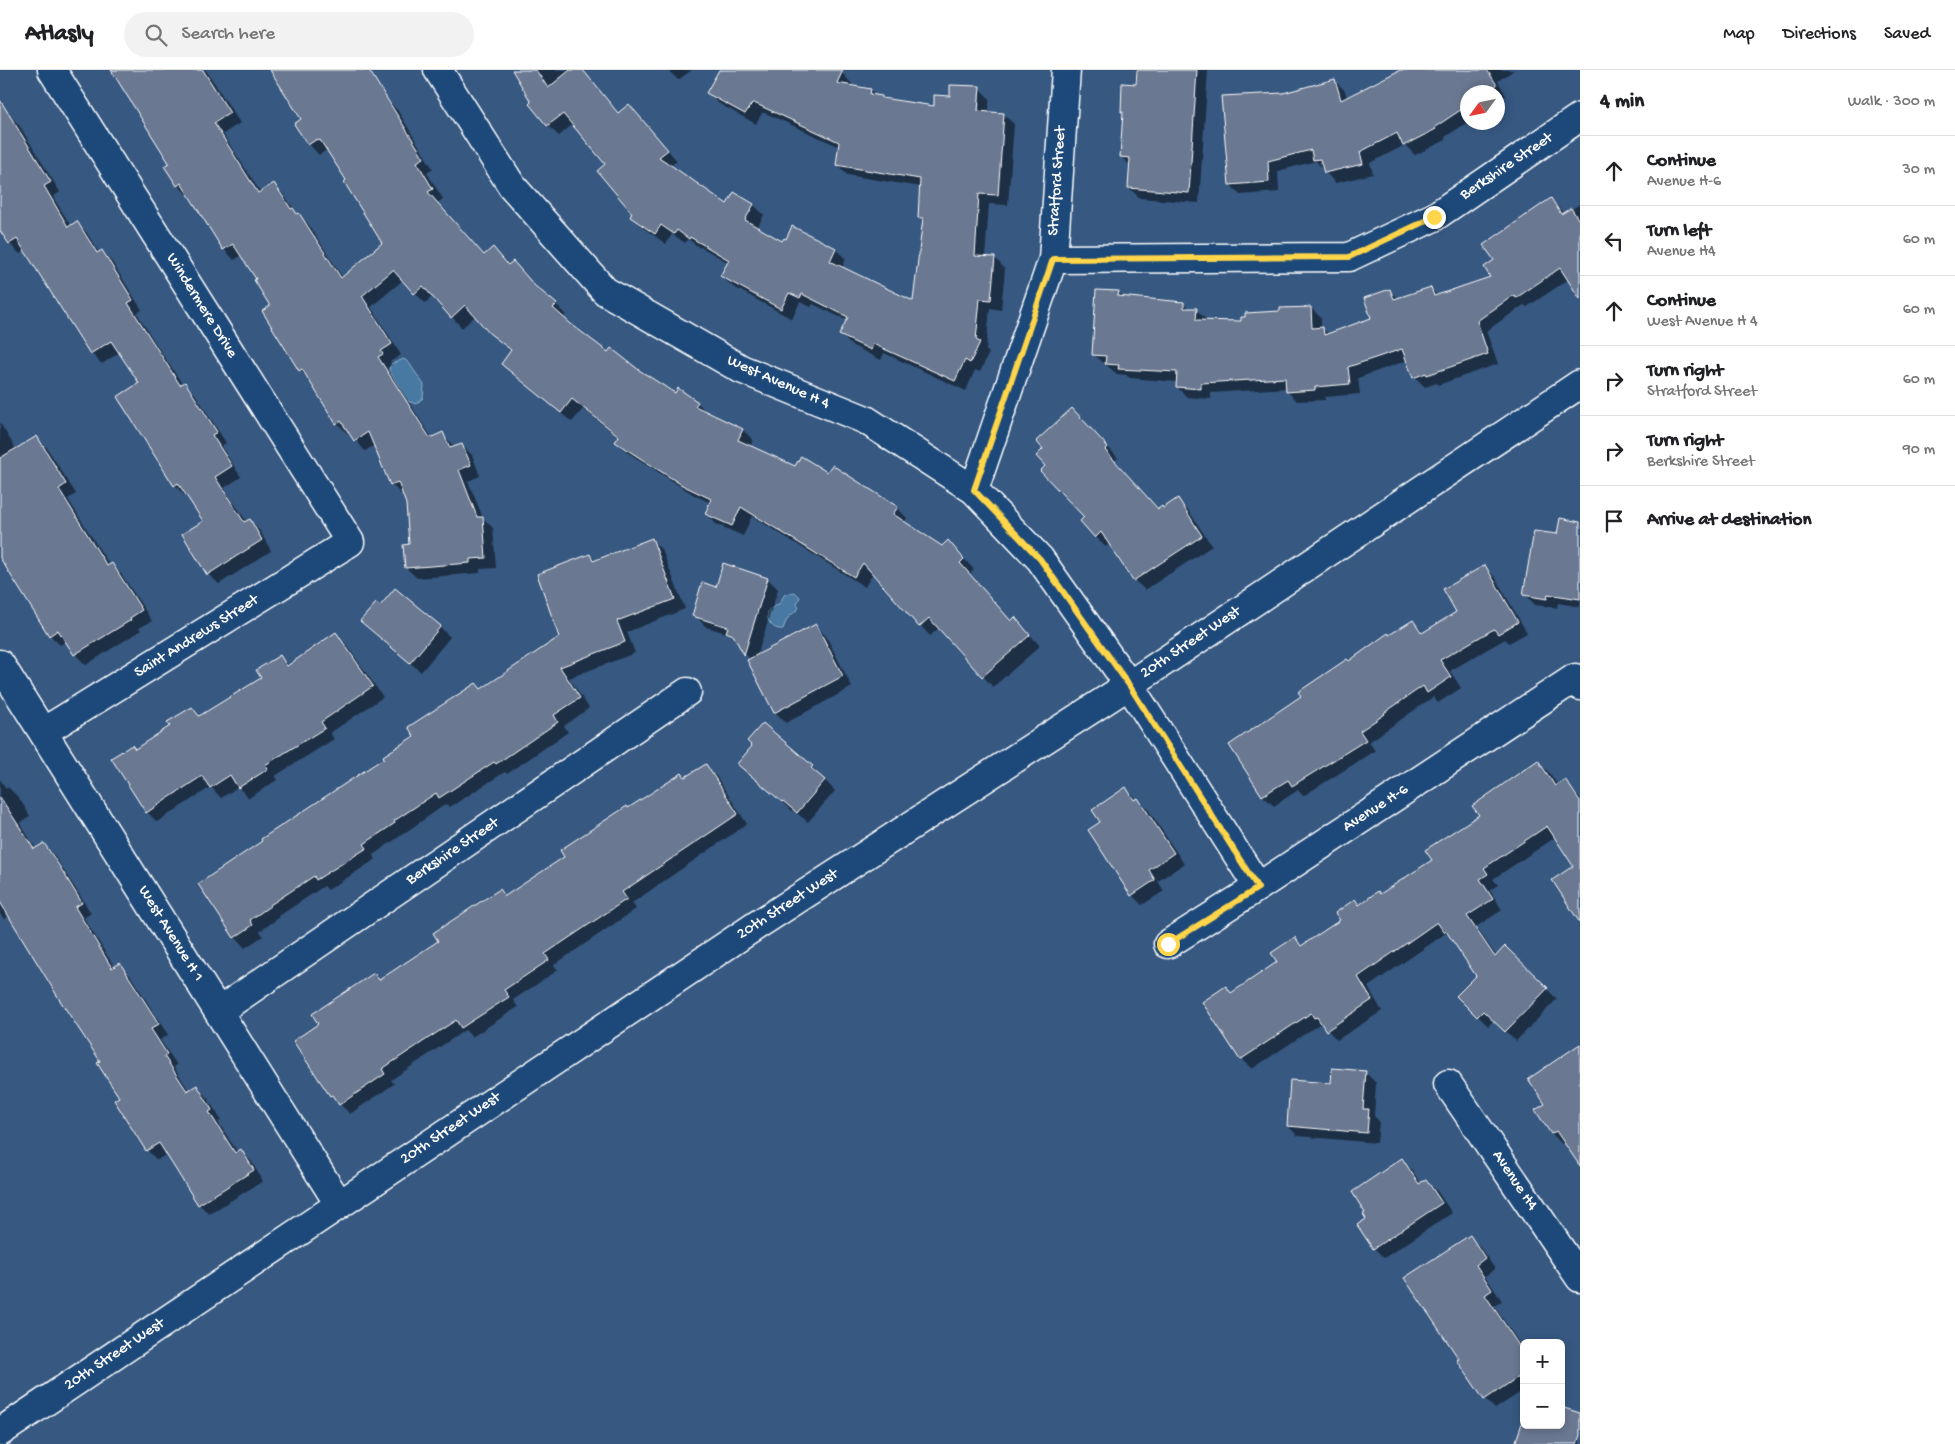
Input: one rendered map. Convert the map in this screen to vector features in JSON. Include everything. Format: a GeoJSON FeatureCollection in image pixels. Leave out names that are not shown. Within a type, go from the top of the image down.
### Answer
{"type":"FeatureCollection","features":[{"type":"Feature","properties":{"kind":"street","name":"Windermere Drive"},"geometry":{"type":"LineString","coordinates":[[52,70],[350,542]]}},
{"type":"Feature","properties":{"kind":"street","name":"West Avenue H 4"},"geometry":{"type":"LineString","coordinates":[[438,70],[512,186],[605,291],[741,369],[866,420],[974,490],[1040,559],[1129,685]]}},
{"type":"Feature","properties":{"kind":"street","name":"Stratford Street"},"geometry":{"type":"LineString","coordinates":[[974,490],[1053,259],[1066,70]]}},
{"type":"Feature","properties":{"kind":"street","name":"Berkshire Street"},"geometry":{"type":"LineString","coordinates":[[1053,259],[1349,257],[1434,217],[1580,117]]}},
{"type":"Feature","properties":{"kind":"street","name":"20th Street West"},"geometry":{"type":"LineString","coordinates":[[0,1432],[757,925],[1129,685],[1580,384]]}},
{"type":"Feature","properties":{"kind":"street","name":"Saint Andrews Street"},"geometry":{"type":"LineString","coordinates":[[44,732],[350,542]]}},
{"type":"Feature","properties":{"kind":"street","name":"West Avenue H 1"},"geometry":{"type":"LineString","coordinates":[[0,664],[339,1204]]}},
{"type":"Feature","properties":{"kind":"street","name":"Avenue H-6"},"geometry":{"type":"LineString","coordinates":[[1168,944],[1258,888],[1575,678],[1580,686]]}},
{"type":"Feature","properties":{"kind":"street"},"geometry":{"type":"LineString","coordinates":[[1129,685],[1258,888]]}},
{"type":"Feature","properties":{"kind":"street","name":"Berkshire Street"},"geometry":{"type":"LineString","coordinates":[[219,1011],[687,692]]}},
{"type":"Feature","properties":{"kind":"street","name":"Avenue H4"},"geometry":{"type":"LineString","coordinates":[[1448,1084],[1580,1278]]}},
{"type":"Feature","properties":{"kind":"water"},"geometry":{"type":"Polygon","coordinates":[[[404,359],[409,363],[424,385],[423,398],[416,404],[407,401],[389,370],[391,364],[404,359]]]}},
{"type":"Feature","properties":{"kind":"water"},"geometry":{"type":"Polygon","coordinates":[[[795,592],[800,597],[797,604],[799,608],[787,619],[783,629],[775,628],[767,618],[768,610],[779,604],[785,594],[795,592]]]}},
{"type":"Feature","properties":{"kind":"building"},"geometry":{"type":"Polygon","coordinates":[[[111,70],[203,70],[230,113],[214,123],[258,193],[274,183],[291,209],[293,208],[297,214],[299,213],[341,278],[382,243],[344,182],[346,180],[320,140],[318,141],[317,139],[308,145],[294,124],[301,119],[270,70],[369,70],[424,158],[417,162],[433,189],[428,192],[484,255],[493,247],[508,265],[513,261],[535,286],[557,304],[553,308],[571,324],[608,352],[611,348],[639,370],[675,393],[678,388],[698,402],[695,406],[743,429],[738,440],[795,466],[801,456],[827,472],[832,465],[898,507],[893,514],[942,546],[948,540],[964,559],[960,563],[1011,621],[1015,617],[1030,635],[982,677],[929,618],[919,627],[863,563],[854,577],[741,507],[732,526],[705,514],[711,499],[682,485],[615,442],[619,436],[572,399],[561,413],[501,364],[511,350],[489,333],[465,305],[451,318],[423,286],[414,294],[393,270],[362,296],[392,344],[381,351],[383,354],[378,357],[430,438],[443,432],[450,448],[462,444],[471,465],[459,470],[477,517],[483,517],[486,558],[470,559],[470,563],[405,568],[403,545],[409,544],[406,504],[398,482],[390,485],[368,432],[354,441],[341,421],[336,424],[302,369],[299,371],[262,311],[270,306],[254,280],[256,279],[233,244],[223,250],[181,183],[177,186],[164,166],[169,163],[111,70]]]}},
{"type":"Feature","properties":{"kind":"building"},"geometry":{"type":"Polygon","coordinates":[[[512,70],[536,70],[548,88],[570,70],[583,70],[618,113],[629,104],[668,150],[659,157],[727,204],[734,192],[754,204],[745,220],[782,241],[784,238],[786,239],[792,226],[836,248],[830,261],[913,301],[923,218],[918,218],[920,179],[836,165],[839,142],[754,103],[752,103],[745,114],[706,93],[719,70],[843,70],[837,83],[871,89],[870,94],[882,96],[882,98],[934,106],[934,95],[950,96],[950,85],[980,86],[978,111],[1004,113],[998,195],[979,194],[975,256],[995,257],[991,300],[980,299],[976,340],[980,342],[970,363],[965,360],[955,381],[873,344],[871,350],[839,335],[848,317],[802,294],[800,298],[789,293],[781,309],[720,276],[729,260],[690,237],[689,239],[677,230],[674,234],[661,225],[655,234],[630,217],[632,213],[597,171],[605,164],[563,114],[547,126],[529,104],[531,102],[512,70]]]}},
{"type":"Feature","properties":{"kind":"building"},"geometry":{"type":"Polygon","coordinates":[[[1137,70],[1197,70],[1189,193],[1128,188],[1130,158],[1120,157],[1123,112],[1121,112],[1122,83],[1136,84],[1137,70]]]}},
{"type":"Feature","properties":{"kind":"building"},"geometry":{"type":"Polygon","coordinates":[[[1400,70],[1487,70],[1497,85],[1460,85],[1460,110],[1435,127],[1436,129],[1403,146],[1397,133],[1360,152],[1363,164],[1324,173],[1320,159],[1313,160],[1311,150],[1268,161],[1269,182],[1229,185],[1221,96],[1283,93],[1335,79],[1341,100],[1400,70]]]}},
{"type":"Feature","properties":{"kind":"building"},"geometry":{"type":"Polygon","coordinates":[[[0,100],[51,182],[44,186],[68,227],[77,221],[97,253],[102,250],[133,300],[128,303],[180,385],[185,382],[217,432],[212,435],[232,466],[215,477],[244,522],[250,519],[262,540],[207,575],[182,534],[203,521],[178,483],[174,486],[117,397],[139,383],[111,341],[90,354],[17,239],[9,244],[0,231],[0,100]]]}},
{"type":"Feature","properties":{"kind":"building"},"geometry":{"type":"Polygon","coordinates":[[[1551,198],[1561,214],[1571,208],[1580,222],[1580,299],[1560,268],[1516,298],[1514,295],[1477,321],[1488,354],[1427,375],[1426,373],[1413,378],[1402,349],[1348,367],[1350,384],[1315,387],[1315,390],[1286,392],[1285,378],[1201,383],[1201,389],[1176,387],[1177,372],[1118,369],[1119,365],[1105,364],[1106,356],[1092,355],[1096,290],[1119,291],[1118,296],[1184,302],[1184,308],[1197,308],[1196,320],[1241,321],[1241,317],[1245,317],[1245,313],[1280,311],[1280,308],[1311,307],[1312,328],[1323,327],[1324,335],[1371,318],[1364,298],[1390,289],[1394,299],[1431,287],[1434,296],[1490,277],[1484,267],[1494,260],[1483,245],[1551,198]]]}},
{"type":"Feature","properties":{"kind":"building"},"geometry":{"type":"Polygon","coordinates":[[[1072,408],[1108,447],[1105,450],[1158,509],[1162,506],[1163,508],[1178,498],[1202,536],[1133,581],[1101,532],[1095,538],[1080,521],[1084,517],[1040,471],[1045,466],[1036,456],[1043,449],[1036,441],[1072,408]]]}},
{"type":"Feature","properties":{"kind":"building"},"geometry":{"type":"Polygon","coordinates":[[[37,436],[66,484],[59,489],[107,566],[112,563],[142,610],[130,618],[131,620],[74,655],[58,630],[49,636],[0,558],[0,458],[37,436]]]}},
{"type":"Feature","properties":{"kind":"building"},"geometry":{"type":"Polygon","coordinates":[[[1560,518],[1580,522],[1580,599],[1548,594],[1547,599],[1523,595],[1534,531],[1557,534],[1560,518]]]}},
{"type":"Feature","properties":{"kind":"building"},"geometry":{"type":"Polygon","coordinates":[[[652,538],[675,599],[617,621],[625,642],[560,667],[580,698],[554,715],[558,722],[496,764],[494,762],[439,798],[436,793],[394,821],[395,823],[364,844],[367,848],[316,880],[314,876],[270,905],[250,920],[253,925],[234,938],[198,884],[262,841],[261,839],[414,736],[408,727],[476,683],[481,689],[559,637],[537,574],[590,554],[593,561],[652,538]]]}},
{"type":"Feature","properties":{"kind":"building"},"geometry":{"type":"Polygon","coordinates":[[[723,563],[768,578],[744,655],[733,635],[726,632],[728,627],[692,616],[702,582],[716,587],[723,563]]]}},
{"type":"Feature","properties":{"kind":"building"},"geometry":{"type":"Polygon","coordinates":[[[1485,565],[1518,622],[1498,634],[1494,629],[1440,660],[1451,677],[1427,693],[1423,686],[1384,713],[1360,731],[1366,740],[1292,786],[1288,780],[1262,796],[1229,745],[1301,696],[1298,692],[1347,659],[1349,661],[1388,633],[1389,635],[1413,620],[1422,633],[1456,612],[1443,589],[1485,565]]]}},
{"type":"Feature","properties":{"kind":"building"},"geometry":{"type":"Polygon","coordinates":[[[395,588],[441,626],[410,663],[360,621],[376,603],[380,606],[395,588]]]}},
{"type":"Feature","properties":{"kind":"building"},"geometry":{"type":"Polygon","coordinates":[[[816,624],[843,676],[774,713],[747,660],[816,624]]]}},
{"type":"Feature","properties":{"kind":"building"},"geometry":{"type":"Polygon","coordinates":[[[336,632],[373,686],[321,722],[325,728],[265,765],[268,769],[238,788],[230,775],[210,788],[202,776],[146,813],[111,758],[132,745],[135,749],[170,726],[167,722],[192,707],[199,716],[261,678],[256,670],[280,655],[287,666],[336,632]]]}},
{"type":"Feature","properties":{"kind":"building"},"geometry":{"type":"Polygon","coordinates":[[[763,723],[813,766],[811,768],[825,780],[797,813],[737,764],[752,746],[747,741],[763,723]]]}},
{"type":"Feature","properties":{"kind":"building"},"geometry":{"type":"Polygon","coordinates":[[[1538,760],[1555,786],[1565,779],[1580,801],[1580,923],[1552,880],[1573,866],[1547,826],[1484,868],[1488,874],[1480,879],[1493,899],[1467,916],[1495,957],[1505,946],[1548,988],[1505,1032],[1483,1011],[1477,1017],[1456,996],[1476,976],[1446,931],[1444,932],[1437,922],[1358,977],[1372,1000],[1326,1031],[1317,1017],[1314,1018],[1311,1013],[1240,1060],[1202,1002],[1226,986],[1231,993],[1277,962],[1271,953],[1295,937],[1301,946],[1340,920],[1335,913],[1355,899],[1359,905],[1378,891],[1380,894],[1432,860],[1425,850],[1479,815],[1472,806],[1538,760]]]}},
{"type":"Feature","properties":{"kind":"building"},"geometry":{"type":"Polygon","coordinates":[[[706,764],[738,814],[622,892],[627,899],[545,954],[549,960],[504,990],[509,997],[461,1028],[456,1020],[382,1069],[385,1074],[339,1105],[332,1095],[330,1096],[293,1041],[318,1024],[312,1014],[374,973],[379,980],[438,941],[433,933],[500,889],[505,896],[564,857],[560,850],[627,806],[628,808],[682,773],[685,777],[706,764]]]}},
{"type":"Feature","properties":{"kind":"building"},"geometry":{"type":"Polygon","coordinates":[[[1126,787],[1134,800],[1138,798],[1174,853],[1149,870],[1155,880],[1131,896],[1088,830],[1100,822],[1092,810],[1126,787]]]}},
{"type":"Feature","properties":{"kind":"building"},"geometry":{"type":"Polygon","coordinates":[[[0,797],[34,849],[44,843],[60,867],[82,903],[75,907],[112,968],[120,963],[159,1024],[151,1029],[167,1054],[164,1056],[187,1091],[197,1085],[212,1110],[209,1112],[235,1153],[241,1149],[254,1170],[198,1205],[159,1143],[146,1151],[114,1100],[119,1097],[97,1063],[100,1061],[61,1002],[0,902],[0,797]]]}},
{"type":"Feature","properties":{"kind":"building"},"geometry":{"type":"Polygon","coordinates":[[[1580,1044],[1580,1166],[1556,1131],[1551,1134],[1535,1110],[1545,1104],[1528,1079],[1580,1044]]]}},
{"type":"Feature","properties":{"kind":"building"},"geometry":{"type":"Polygon","coordinates":[[[1332,1068],[1366,1071],[1363,1109],[1369,1109],[1367,1133],[1287,1126],[1290,1080],[1331,1083],[1332,1068]]]}},
{"type":"Feature","properties":{"kind":"building"},"geometry":{"type":"Polygon","coordinates":[[[1402,1158],[1419,1184],[1426,1179],[1442,1203],[1373,1249],[1357,1225],[1366,1219],[1363,1214],[1365,1213],[1352,1192],[1402,1158]]]}},
{"type":"Feature","properties":{"kind":"building"},"geometry":{"type":"Polygon","coordinates":[[[1470,1235],[1485,1258],[1476,1265],[1492,1290],[1485,1295],[1520,1347],[1520,1376],[1484,1400],[1457,1360],[1459,1359],[1404,1278],[1470,1235]]]}},
{"type":"Feature","properties":{"kind":"building"},"geometry":{"type":"Polygon","coordinates":[[[1565,1408],[1580,1413],[1580,1435],[1577,1444],[1515,1444],[1520,1429],[1565,1429],[1565,1408]]]}},
{"type":"Feature","properties":{"kind":"route"},"geometry":{"type":"LineString","coordinates":[[1168,944],[1258,888],[1129,685],[1040,559],[974,490],[1053,259],[1349,257],[1434,217]]}}]}
